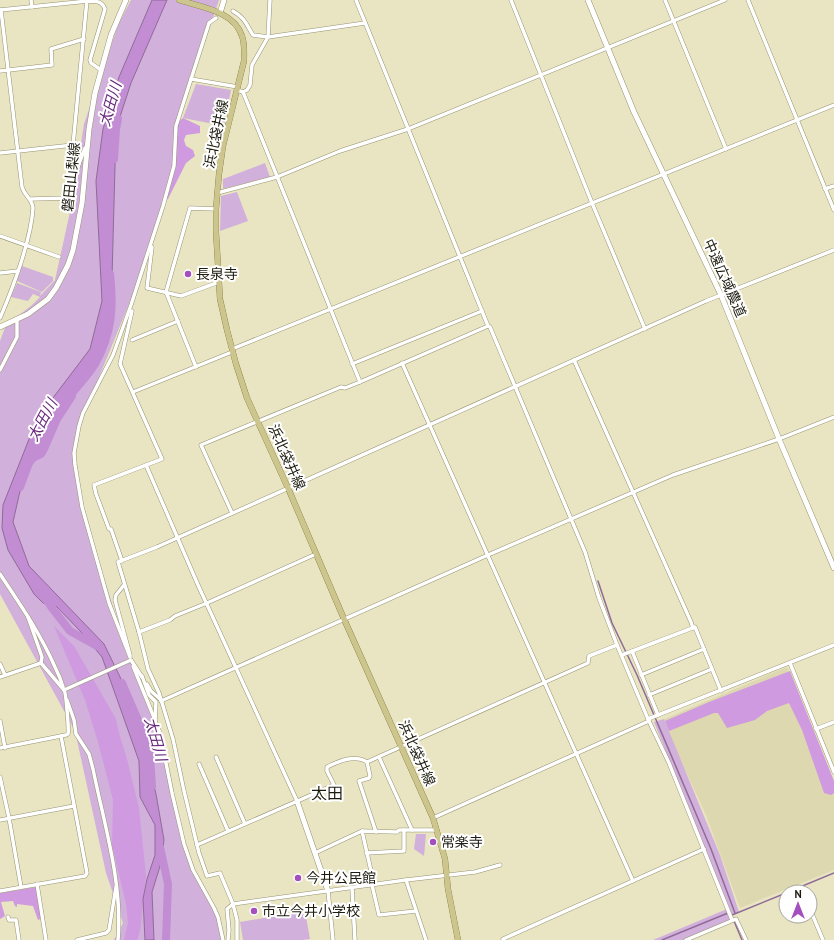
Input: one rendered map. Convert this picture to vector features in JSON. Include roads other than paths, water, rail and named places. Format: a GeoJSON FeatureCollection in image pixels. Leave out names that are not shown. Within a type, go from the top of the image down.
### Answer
{"type":"FeatureCollection","features":[{"type":"Feature","properties":{"kind":"main road","name":"浜北袋井線"},"geometry":{"type":"LineString","coordinates":[[179,0],[220,13],[230,19],[238,27],[242,36],[245,47],[244,61],[239,90],[223,146],[216,209],[220,299],[232,350],[247,398],[433,818],[444,859],[458,940]]}},
{"type":"Feature","properties":{"kind":"street"},"geometry":{"type":"LineString","coordinates":[[31,0],[32,7]]}},
{"type":"Feature","properties":{"kind":"street"},"geometry":{"type":"LineString","coordinates":[[0,153],[73,145],[88,0]]}},
{"type":"Feature","properties":{"kind":"street"},"geometry":{"type":"LineString","coordinates":[[0,318],[18,271],[33,214],[32,203],[22,187],[1,10],[88,0],[98,1],[103,4],[105,9],[90,58],[91,63],[101,70]]}},
{"type":"Feature","properties":{"kind":"street","name":"磐田山梨線"},"geometry":{"type":"LineString","coordinates":[[0,328],[28,314],[48,299],[56,288],[68,265],[73,250],[82,203],[87,143],[95,93],[111,35],[126,0]]}},
{"type":"Feature","properties":{"kind":"street"},"geometry":{"type":"LineString","coordinates":[[220,13],[224,0]]}},
{"type":"Feature","properties":{"kind":"street"},"geometry":{"type":"LineString","coordinates":[[191,78],[239,90],[247,90],[250,85],[252,65],[268,36],[270,0]]}},
{"type":"Feature","properties":{"kind":"street"},"geometry":{"type":"LineString","coordinates":[[356,0],[488,326],[490,327],[585,552],[599,598],[617,646],[669,763],[732,920]]}},
{"type":"Feature","properties":{"kind":"street"},"geometry":{"type":"LineString","coordinates":[[511,0],[592,203],[645,329]]}},
{"type":"Feature","properties":{"kind":"street","name":"中遠広域農道"},"geometry":{"type":"LineString","coordinates":[[588,0],[634,112],[721,295],[779,439],[834,566]]}},
{"type":"Feature","properties":{"kind":"street"},"geometry":{"type":"LineString","coordinates":[[666,0],[726,149]]}},
{"type":"Feature","properties":{"kind":"street"},"geometry":{"type":"LineString","coordinates":[[217,193],[277,177],[340,151],[408,129],[725,0]]}},
{"type":"Feature","properties":{"kind":"street"},"geometry":{"type":"LineString","coordinates":[[748,0],[834,210]]}},
{"type":"Feature","properties":{"kind":"street"},"geometry":{"type":"LineString","coordinates":[[233,11],[240,15],[247,23],[253,35],[268,36],[365,23]]}},
{"type":"Feature","properties":{"kind":"street"},"geometry":{"type":"LineString","coordinates":[[216,18],[209,23],[176,126],[174,166],[131,306],[113,355],[83,413],[74,453],[82,507],[109,603],[130,661],[160,733],[172,793],[188,857],[193,870],[216,912],[222,931],[223,940]]}},
{"type":"Feature","properties":{"kind":"street"},"geometry":{"type":"LineString","coordinates":[[0,71],[52,65],[51,49],[84,39]]}},
{"type":"Feature","properties":{"kind":"street"},"geometry":{"type":"LineString","coordinates":[[239,90],[277,177],[360,382]]}},
{"type":"Feature","properties":{"kind":"street"},"geometry":{"type":"LineString","coordinates":[[133,392],[330,309],[834,105]]}},
{"type":"Feature","properties":{"kind":"street"},"geometry":{"type":"LineString","coordinates":[[30,199],[69,198],[87,143]]}},
{"type":"Feature","properties":{"kind":"street"},"geometry":{"type":"LineString","coordinates":[[826,189],[834,186]]}},
{"type":"Feature","properties":{"kind":"street"},"geometry":{"type":"LineString","coordinates":[[196,366],[166,292],[190,208],[216,209]]}},
{"type":"Feature","properties":{"kind":"street"},"geometry":{"type":"LineString","coordinates":[[0,236],[60,257]]}},
{"type":"Feature","properties":{"kind":"street"},"geometry":{"type":"LineString","coordinates":[[153,238],[147,288],[181,296],[219,282]]}},
{"type":"Feature","properties":{"kind":"street"},"geometry":{"type":"LineString","coordinates":[[237,940],[237,920],[233,904],[220,874],[207,876],[197,845],[173,739],[162,701],[148,669],[139,632],[118,562],[157,547],[178,536],[721,295],[834,250]]}},
{"type":"Feature","properties":{"kind":"street"},"geometry":{"type":"LineString","coordinates":[[0,273],[18,271]]}},
{"type":"Feature","properties":{"kind":"street"},"geometry":{"type":"LineString","coordinates":[[0,306],[5,307]]}},
{"type":"Feature","properties":{"kind":"street"},"geometry":{"type":"LineString","coordinates":[[122,561],[111,529],[109,529],[96,494],[94,485],[162,458],[120,364],[132,311],[131,306]]}},
{"type":"Feature","properties":{"kind":"street"},"geometry":{"type":"LineString","coordinates":[[352,364],[482,311]]}},
{"type":"Feature","properties":{"kind":"street"},"geometry":{"type":"LineString","coordinates":[[0,370],[17,337],[17,320]]}},
{"type":"Feature","properties":{"kind":"street"},"geometry":{"type":"LineString","coordinates":[[132,340],[178,321]]}},
{"type":"Feature","properties":{"kind":"street"},"geometry":{"type":"LineString","coordinates":[[232,513],[201,445],[341,387],[345,388],[360,382],[488,326]]}},
{"type":"Feature","properties":{"kind":"street"},"geometry":{"type":"LineString","coordinates":[[574,360],[693,628],[695,627],[721,691]]}},
{"type":"Feature","properties":{"kind":"street"},"geometry":{"type":"LineString","coordinates":[[402,363],[633,881]]}},
{"type":"Feature","properties":{"kind":"street"},"geometry":{"type":"LineString","coordinates":[[162,701],[488,555],[673,475],[779,439],[834,417]]}},
{"type":"Feature","properties":{"kind":"street"},"geometry":{"type":"LineString","coordinates":[[146,465],[198,585],[297,801],[328,892],[333,940]]}},
{"type":"Feature","properties":{"kind":"street"},"geometry":{"type":"LineString","coordinates":[[139,632],[170,620],[175,616],[316,554]]}},
{"type":"Feature","properties":{"kind":"street"},"geometry":{"type":"LineString","coordinates":[[0,574],[28,616],[50,655],[64,688],[74,720],[76,734],[89,754],[115,874],[119,906],[118,940]]}},
{"type":"Feature","properties":{"kind":"street"},"geometry":{"type":"LineString","coordinates":[[124,585],[116,595],[115,600],[130,655],[130,661],[142,676],[151,692],[162,701]]}},
{"type":"Feature","properties":{"kind":"street"},"geometry":{"type":"LineString","coordinates":[[28,616],[42,657],[41,663]]}},
{"type":"Feature","properties":{"kind":"street"},"geometry":{"type":"LineString","coordinates":[[622,655],[693,628]]}},
{"type":"Feature","properties":{"kind":"street"},"geometry":{"type":"LineString","coordinates":[[433,818],[577,754],[658,715],[721,691],[834,644]]}},
{"type":"Feature","properties":{"kind":"street"},"geometry":{"type":"LineString","coordinates":[[367,762],[588,663],[589,656],[617,646]]}},
{"type":"Feature","properties":{"kind":"street"},"geometry":{"type":"LineString","coordinates":[[641,675],[704,649]]}},
{"type":"Feature","properties":{"kind":"street"},"geometry":{"type":"LineString","coordinates":[[632,651],[658,715]]}},
{"type":"Feature","properties":{"kind":"street"},"geometry":{"type":"LineString","coordinates":[[64,688],[130,661]]}},
{"type":"Feature","properties":{"kind":"street"},"geometry":{"type":"LineString","coordinates":[[41,663],[64,688]]}},
{"type":"Feature","properties":{"kind":"street"},"geometry":{"type":"LineString","coordinates":[[0,677],[41,663]]}},
{"type":"Feature","properties":{"kind":"street"},"geometry":{"type":"LineString","coordinates":[[790,663],[834,772]]}},
{"type":"Feature","properties":{"kind":"street"},"geometry":{"type":"LineString","coordinates":[[0,664],[5,675]]}},
{"type":"Feature","properties":{"kind":"street"},"geometry":{"type":"LineString","coordinates":[[649,695],[712,669]]}},
{"type":"Feature","properties":{"kind":"street"},"geometry":{"type":"LineString","coordinates":[[142,676],[149,695],[156,702],[155,721]]}},
{"type":"Feature","properties":{"kind":"street"},"geometry":{"type":"LineString","coordinates":[[0,748],[66,736],[69,732],[66,714],[67,700]]}},
{"type":"Feature","properties":{"kind":"street"},"geometry":{"type":"LineString","coordinates":[[0,721],[5,748]]}},
{"type":"Feature","properties":{"kind":"street"},"geometry":{"type":"LineString","coordinates":[[816,729],[834,722]]}},
{"type":"Feature","properties":{"kind":"street"},"geometry":{"type":"LineString","coordinates":[[0,891],[85,876],[87,873],[62,736]]}},
{"type":"Feature","properties":{"kind":"street"},"geometry":{"type":"LineString","coordinates":[[216,757],[245,824]]}},
{"type":"Feature","properties":{"kind":"street"},"geometry":{"type":"LineString","coordinates":[[379,757],[412,830]]}},
{"type":"Feature","properties":{"kind":"street"},"geometry":{"type":"LineString","coordinates":[[197,845],[334,785],[327,771],[327,767],[342,760],[362,759],[367,762],[370,776],[369,778],[359,781],[376,832]]}},
{"type":"Feature","properties":{"kind":"street"},"geometry":{"type":"LineString","coordinates":[[199,764],[228,831]]}},
{"type":"Feature","properties":{"kind":"street"},"geometry":{"type":"LineString","coordinates":[[0,777],[21,887]]}},
{"type":"Feature","properties":{"kind":"street"},"geometry":{"type":"LineString","coordinates":[[0,820],[74,806]]}},
{"type":"Feature","properties":{"kind":"street"},"geometry":{"type":"LineString","coordinates":[[366,853],[404,851],[404,830]]}},
{"type":"Feature","properties":{"kind":"street"},"geometry":{"type":"LineString","coordinates":[[315,853],[362,832],[437,830]]}},
{"type":"Feature","properties":{"kind":"street"},"geometry":{"type":"LineString","coordinates":[[362,832],[379,915],[416,910]]}},
{"type":"Feature","properties":{"kind":"street"},"geometry":{"type":"LineString","coordinates":[[504,940],[503,939],[704,850]]}},
{"type":"Feature","properties":{"kind":"street"},"geometry":{"type":"LineString","coordinates":[[228,940],[229,930],[227,909],[233,904],[475,872],[500,865]]}},
{"type":"Feature","properties":{"kind":"street"},"geometry":{"type":"LineString","coordinates":[[406,880],[426,940]]}},
{"type":"Feature","properties":{"kind":"street"},"geometry":{"type":"LineString","coordinates":[[37,884],[46,940]]}},
{"type":"Feature","properties":{"kind":"street"},"geometry":{"type":"LineString","coordinates":[[78,940],[106,933],[109,930],[117,887]]}},
{"type":"Feature","properties":{"kind":"street"},"geometry":{"type":"LineString","coordinates":[[352,888],[355,940]]}},
{"type":"Feature","properties":{"kind":"street"},"geometry":{"type":"LineString","coordinates":[[8,918],[9,920],[16,920],[19,940]]}},
{"type":"Feature","properties":{"kind":"street"},"geometry":{"type":"LineString","coordinates":[[686,940],[736,918],[746,940]]}},
{"type":"Feature","properties":{"kind":"street"},"geometry":{"type":"LineString","coordinates":[[816,924],[823,940]]}},
{"type":"Feature","properties":{"kind":"water"},"geometry":{"type":"Polygon","coordinates":[[[152,0],[167,0],[131,83],[116,129],[111,315],[107,338],[94,365],[72,393],[72,396],[57,420],[47,444],[40,454],[34,457],[27,468],[23,478],[13,522],[29,566],[104,644],[122,681],[142,738],[156,794],[164,840],[161,863],[152,892],[154,940],[145,940],[143,899],[147,879],[155,855],[155,825],[140,797],[139,761],[102,657],[57,607],[43,603],[34,594],[8,550],[2,528],[3,505],[37,419],[90,349],[102,301],[96,181],[103,129],[119,77],[152,0]]]}},
{"type":"Feature","properties":{"kind":"waterway","name":"太田川"},"geometry":{"type":"LineString","coordinates":[[114,159],[118,119]]}},
{"type":"Feature","properties":{"kind":"waterway","name":"太田川"},"geometry":{"type":"LineString","coordinates":[[20,487],[29,463],[33,458],[41,454],[57,419],[72,396],[72,393],[90,371],[101,353],[110,320],[112,298],[110,274]]}},
{"type":"Feature","properties":{"kind":"waterway"},"geometry":{"type":"LineString","coordinates":[[598,581],[612,623],[637,675],[711,849],[735,913]]}},
{"type":"Feature","properties":{"kind":"waterway","name":"太田川"},"geometry":{"type":"LineString","coordinates":[[44,596],[70,631],[97,646]]}},
{"type":"Feature","properties":{"kind":"waterway","name":"太田川"},"geometry":{"type":"LineString","coordinates":[[122,683],[144,734],[150,757],[152,786]]}},
{"type":"Feature","properties":{"kind":"waterway","name":"太田川"},"geometry":{"type":"LineString","coordinates":[[160,847],[168,884],[166,940]]}},
{"type":"Feature","properties":{"kind":"waterway"},"geometry":{"type":"LineString","coordinates":[[807,884],[834,873]]}},
{"type":"Feature","properties":{"kind":"waterway"},"geometry":{"type":"LineString","coordinates":[[732,915],[778,896]]}},
{"type":"Feature","properties":{"kind":"waterway"},"geometry":{"type":"LineString","coordinates":[[662,940],[728,913]]}},
{"type":"Feature","properties":{"kind":"waterway"},"geometry":{"type":"LineString","coordinates":[[734,921],[742,940]]}},
{"type":"Feature","properties":{"kind":"place","name":"長泉寺"},"geometry":{"type":"Point","coordinates":[188,274]}},
{"type":"Feature","properties":{"kind":"place","name":"常楽寺"},"geometry":{"type":"Point","coordinates":[433,842]}},
{"type":"Feature","properties":{"kind":"place","name":"今井公民館"},"geometry":{"type":"Point","coordinates":[298,878]}},
{"type":"Feature","properties":{"kind":"place","name":"市立今井小学校"},"geometry":{"type":"Point","coordinates":[254,911]}},
{"type":"Feature","properties":{"kind":"district","name":"太田"},"geometry":{"type":"Point","coordinates":[327,793]}}]}
